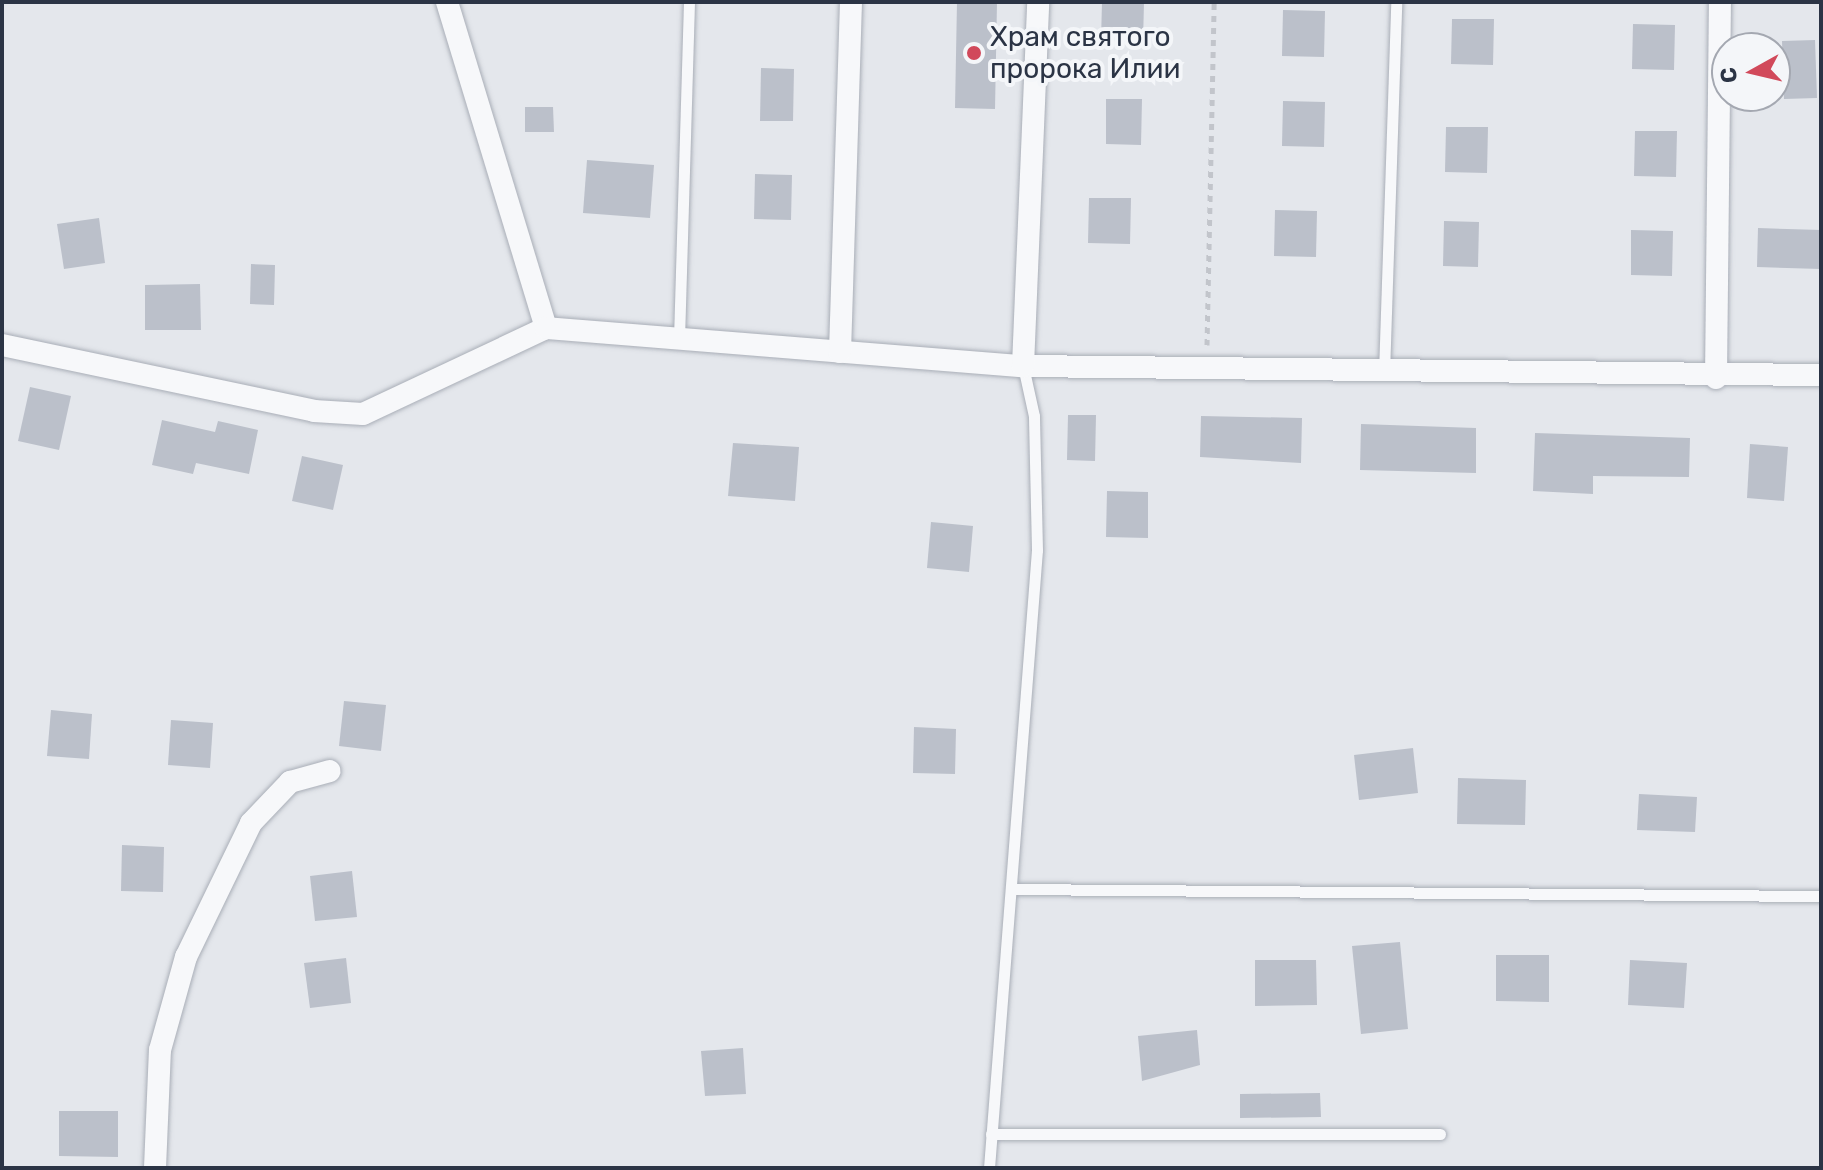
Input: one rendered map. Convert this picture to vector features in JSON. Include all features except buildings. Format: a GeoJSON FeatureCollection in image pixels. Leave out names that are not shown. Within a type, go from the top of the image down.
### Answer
{"type":"FeatureCollection","features":[{"type":"Feature","properties":{"kind":"street"},"geometry":{"type":"LineString","coordinates":[[447,2],[546,328]]}},
{"type":"Feature","properties":{"kind":"street"},"geometry":{"type":"LineString","coordinates":[[840,352],[851,2]]}},
{"type":"Feature","properties":{"kind":"street"},"geometry":{"type":"LineString","coordinates":[[1023,366],[1038,2]]}},
{"type":"Feature","properties":{"kind":"street"},"geometry":{"type":"LineString","coordinates":[[1716,378],[1720,2]]}},
{"type":"Feature","properties":{"kind":"street"},"geometry":{"type":"LineString","coordinates":[[2,345],[314,411],[363,414],[546,328],[1023,366],[1716,378],[1821,375]]}},
{"type":"Feature","properties":{"kind":"street"},"geometry":{"type":"LineString","coordinates":[[155,1168],[160,1050],[186,957],[251,823],[290,782],[330,771]]}},
{"type":"Feature","properties":{"kind":"lane"},"geometry":{"type":"LineString","coordinates":[[679,339],[689,2]]}},
{"type":"Feature","properties":{"kind":"lane"},"geometry":{"type":"LineString","coordinates":[[1384,373],[1396,2]]}},
{"type":"Feature","properties":{"kind":"lane"},"geometry":{"type":"LineString","coordinates":[[989,1168],[1037,550],[1034,416],[1023,366]]}},
{"type":"Feature","properties":{"kind":"lane"},"geometry":{"type":"LineString","coordinates":[[1012,889],[1821,896]]}},
{"type":"Feature","properties":{"kind":"lane"},"geometry":{"type":"LineString","coordinates":[[991,1134],[1440,1134]]}},
{"type":"Feature","properties":{"kind":"path"},"geometry":{"type":"LineString","coordinates":[[1207,370],[1214,2]]}},
{"type":"Feature","properties":{"kind":"place","name":"Храм святого пророка Илии"},"geometry":{"type":"Point","coordinates":[974,53]}}]}
